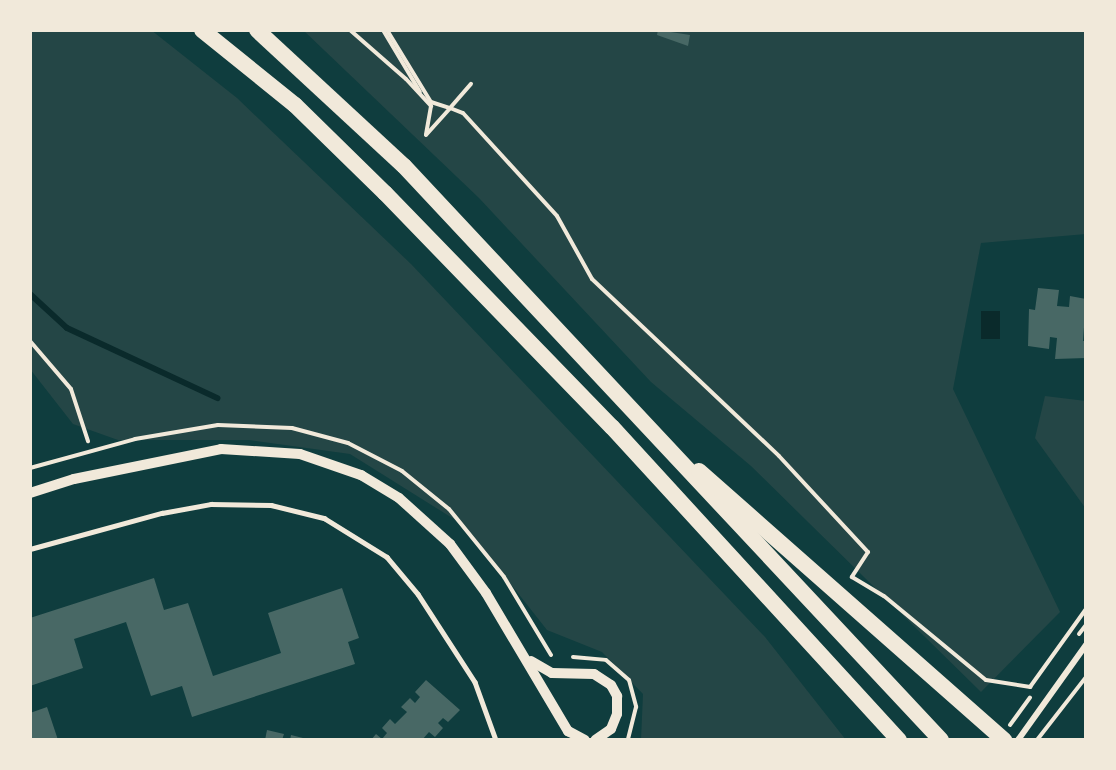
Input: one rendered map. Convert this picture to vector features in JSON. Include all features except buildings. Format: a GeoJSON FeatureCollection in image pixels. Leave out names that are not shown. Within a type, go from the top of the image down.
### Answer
{"type":"FeatureCollection","features":[{"type":"Feature","properties":{"kind":"highway"},"geometry":{"type":"LineString","coordinates":[[202,30],[295,105],[385,193],[612,428],[899,740]]}},
{"type":"Feature","properties":{"kind":"highway"},"geometry":{"type":"LineString","coordinates":[[257,30],[404,166],[635,416],[941,740]]}},
{"type":"Feature","properties":{"kind":"highway"},"geometry":{"type":"LineString","coordinates":[[635,416],[1004,740]]}},
{"type":"Feature","properties":{"kind":"street"},"geometry":{"type":"LineString","coordinates":[[30,493],[195,452],[260,449],[320,459],[380,486],[435,528],[480,584],[572,736],[585,740]]}},
{"type":"Feature","properties":{"kind":"street"},"geometry":{"type":"LineString","coordinates":[[1018,740],[1085,649]]}},
{"type":"Feature","properties":{"kind":"street"},"geometry":{"type":"LineString","coordinates":[[523,652],[546,672],[594,674],[611,685],[618,702],[615,721],[606,734],[595,740]]}},
{"type":"Feature","properties":{"kind":"lane"},"geometry":{"type":"LineString","coordinates":[[30,549],[162,513],[211,504],[271,505],[324,518],[387,557],[418,594],[475,682],[496,740]]}},
{"type":"Feature","properties":{"kind":"path"},"geometry":{"type":"LineString","coordinates":[[350,30],[425,100],[431,104],[463,113],[557,216],[592,279],[779,456],[868,552],[852,577],[884,596],[986,680],[1030,687],[1086,609]]}},
{"type":"Feature","properties":{"kind":"path"},"geometry":{"type":"LineString","coordinates":[[385,30],[425,100]]}},
{"type":"Feature","properties":{"kind":"path"},"geometry":{"type":"LineString","coordinates":[[385,30],[431,104],[426,135],[471,84]]}},
{"type":"Feature","properties":{"kind":"path"},"geometry":{"type":"LineString","coordinates":[[30,341],[71,389],[88,441]]}},
{"type":"Feature","properties":{"kind":"path"},"geometry":{"type":"LineString","coordinates":[[30,468],[135,439],[218,425],[292,428],[348,443],[402,471],[449,509],[504,577],[551,655],[561,658],[599,658],[626,675],[635,692],[636,707],[628,740]]}},
{"type":"Feature","properties":{"kind":"path"},"geometry":{"type":"LineString","coordinates":[[1037,740],[1086,677]]}},
{"type":"Feature","properties":{"kind":"shaded area"},"geometry":{"type":"Polygon","coordinates":[[[30,30],[151,30],[237,98],[411,264],[765,637],[846,740],[641,740],[643,694],[602,652],[547,630],[465,526],[350,454],[249,440],[118,440],[73,424],[30,369],[30,30]]]}},
{"type":"Feature","properties":{"kind":"shaded area"},"geometry":{"type":"Polygon","coordinates":[[[303,30],[1086,30],[1086,234],[981,243],[953,389],[1060,612],[981,692],[751,466],[651,382],[479,198],[303,30]]]}},
{"type":"Feature","properties":{"kind":"shaded area"},"geometry":{"type":"Polygon","coordinates":[[[981,311],[1000,311],[1000,339],[981,339],[981,311]]]}},
{"type":"Feature","properties":{"kind":"shaded area"},"geometry":{"type":"Polygon","coordinates":[[[1045,396],[1086,401],[1086,509],[1035,438],[1045,396]]]}},
{"type":"Feature","properties":{"kind":"waterway"},"geometry":{"type":"LineString","coordinates":[[30,294],[67,328],[217,398]]}}]}
